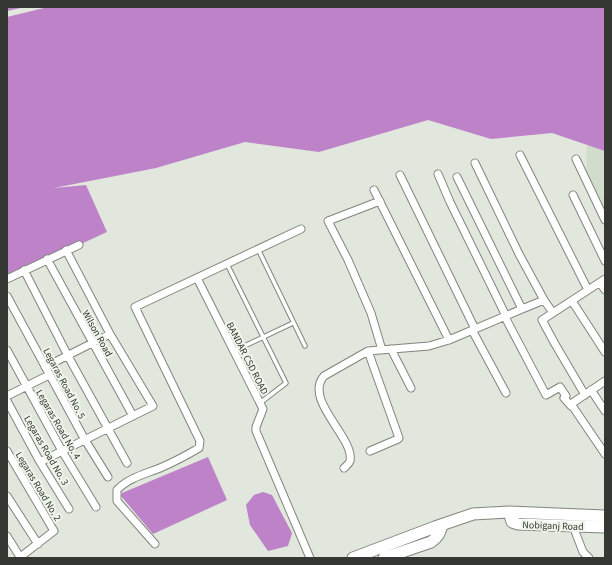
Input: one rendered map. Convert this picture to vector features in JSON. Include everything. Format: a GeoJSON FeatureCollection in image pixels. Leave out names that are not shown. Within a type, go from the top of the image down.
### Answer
{"type":"FeatureCollection","features":[{"type":"Feature","properties":{"kind":"main road","name":"Nobiganj Road"},"geometry":{"type":"LineString","coordinates":[[509,512],[512,522],[518,524],[605,527]]}},
{"type":"Feature","properties":{"kind":"main road","name":"Nobiganj Road"},"geometry":{"type":"LineString","coordinates":[[352,558],[377,554],[442,525],[473,514],[509,512],[605,516]]}},
{"type":"Feature","properties":{"kind":"main road"},"geometry":{"type":"LineString","coordinates":[[384,558],[409,551],[431,542],[440,534],[442,525]]}},
{"type":"Feature","properties":{"kind":"street"},"geometry":{"type":"LineString","coordinates":[[520,155],[588,290]]}},
{"type":"Feature","properties":{"kind":"street"},"geometry":{"type":"LineString","coordinates":[[576,159],[605,220]]}},
{"type":"Feature","properties":{"kind":"street"},"geometry":{"type":"LineString","coordinates":[[475,163],[519,254],[544,300],[553,313]]}},
{"type":"Feature","properties":{"kind":"street"},"geometry":{"type":"LineString","coordinates":[[438,174],[450,202],[546,395],[560,387],[566,396],[564,398],[605,454]]}},
{"type":"Feature","properties":{"kind":"street"},"geometry":{"type":"LineString","coordinates":[[400,175],[473,330],[506,393]]}},
{"type":"Feature","properties":{"kind":"street"},"geometry":{"type":"LineString","coordinates":[[457,177],[522,309]]}},
{"type":"Feature","properties":{"kind":"street"},"geometry":{"type":"LineString","coordinates":[[374,190],[449,340]]}},
{"type":"Feature","properties":{"kind":"street"},"geometry":{"type":"LineString","coordinates":[[573,195],[605,261]]}},
{"type":"Feature","properties":{"kind":"street"},"geometry":{"type":"LineString","coordinates":[[380,201],[328,221],[348,260],[371,314],[382,350]]}},
{"type":"Feature","properties":{"kind":"street"},"geometry":{"type":"LineString","coordinates":[[155,544],[118,501],[116,490],[122,484],[160,468],[199,448],[200,441],[135,307],[301,228]]}},
{"type":"Feature","properties":{"kind":"street"},"geometry":{"type":"LineString","coordinates":[[7,279],[79,245]]}},
{"type":"Feature","properties":{"kind":"street"},"geometry":{"type":"LineString","coordinates":[[40,462],[153,406],[110,334],[66,250]]}},
{"type":"Feature","properties":{"kind":"street","name":"Wilson Road"},"geometry":{"type":"LineString","coordinates":[[47,259],[92,344],[133,416]]}},
{"type":"Feature","properties":{"kind":"street"},"geometry":{"type":"LineString","coordinates":[[24,270],[68,356],[127,463]]}},
{"type":"Feature","properties":{"kind":"street","name":"BANDAR CSD ROAD"},"geometry":{"type":"LineString","coordinates":[[197,278],[263,409],[256,427],[256,431],[310,558]]}},
{"type":"Feature","properties":{"kind":"street"},"geometry":{"type":"LineString","coordinates":[[605,290],[602,281],[542,320],[555,344],[588,392],[605,411]]}},
{"type":"Feature","properties":{"kind":"street","name":"Legaras Road No. 5"},"geometry":{"type":"LineString","coordinates":[[7,296],[85,440],[108,476]]}},
{"type":"Feature","properties":{"kind":"street"},"geometry":{"type":"LineString","coordinates":[[344,468],[350,460],[346,442],[324,407],[320,391],[320,380],[328,373],[368,351],[429,346],[449,340],[544,300]]}},
{"type":"Feature","properties":{"kind":"street"},"geometry":{"type":"LineString","coordinates":[[572,301],[605,352]]}},
{"type":"Feature","properties":{"kind":"street"},"geometry":{"type":"LineString","coordinates":[[45,368],[110,334]]}},
{"type":"Feature","properties":{"kind":"street"},"geometry":{"type":"LineString","coordinates":[[391,349],[411,388]]}},
{"type":"Feature","properties":{"kind":"street","name":"Legaras Road No. 4"},"geometry":{"type":"LineString","coordinates":[[7,350],[62,451],[96,507]]}},
{"type":"Feature","properties":{"kind":"street"},"geometry":{"type":"LineString","coordinates":[[368,351],[399,438],[370,451]]}},
{"type":"Feature","properties":{"kind":"street"},"geometry":{"type":"LineString","coordinates":[[7,396],[49,375]]}},
{"type":"Feature","properties":{"kind":"street"},"geometry":{"type":"LineString","coordinates":[[571,406],[572,403],[605,381]]}},
{"type":"Feature","properties":{"kind":"street","name":"Legaras Road No. 3"},"geometry":{"type":"LineString","coordinates":[[7,401],[40,462],[69,509]]}},
{"type":"Feature","properties":{"kind":"street","name":"Legaras Road No. 2"},"geometry":{"type":"LineString","coordinates":[[7,451],[54,531],[38,544]]}},
{"type":"Feature","properties":{"kind":"street"},"geometry":{"type":"LineString","coordinates":[[7,496],[38,544],[20,558],[7,536]]}},
{"type":"Feature","properties":{"kind":"street"},"geometry":{"type":"LineString","coordinates":[[573,526],[583,552],[589,558]]}},
{"type":"Feature","properties":{"kind":"lane"},"geometry":{"type":"LineString","coordinates":[[258,249],[305,346]]}},
{"type":"Feature","properties":{"kind":"lane"},"geometry":{"type":"LineString","coordinates":[[227,264],[262,338],[286,383],[260,403]]}},
{"type":"Feature","properties":{"kind":"lane"},"geometry":{"type":"LineString","coordinates":[[234,351],[293,323]]}},
{"type":"Feature","properties":{"kind":"shaded area"},"geometry":{"type":"Polygon","coordinates":[[[7,7],[605,7],[605,151],[552,133],[491,139],[428,120],[319,152],[245,142],[156,168],[54,188],[86,185],[107,232],[7,278],[7,7]]]}},
{"type":"Feature","properties":{"kind":"shaded area"},"geometry":{"type":"Polygon","coordinates":[[[587,145],[605,150],[605,215],[586,180],[587,145]]]}},
{"type":"Feature","properties":{"kind":"shaded area"},"geometry":{"type":"Polygon","coordinates":[[[208,457],[227,500],[153,534],[121,496],[122,493],[208,457]]]}},
{"type":"Feature","properties":{"kind":"shaded area"},"geometry":{"type":"Polygon","coordinates":[[[263,492],[272,495],[292,533],[288,546],[268,551],[250,525],[246,505],[254,495],[263,492]]]}},
{"type":"Feature","properties":{"kind":"pier"},"geometry":{"type":"Polygon","coordinates":[[[25,7],[48,7],[7,17],[7,11],[25,7]]]}}]}
